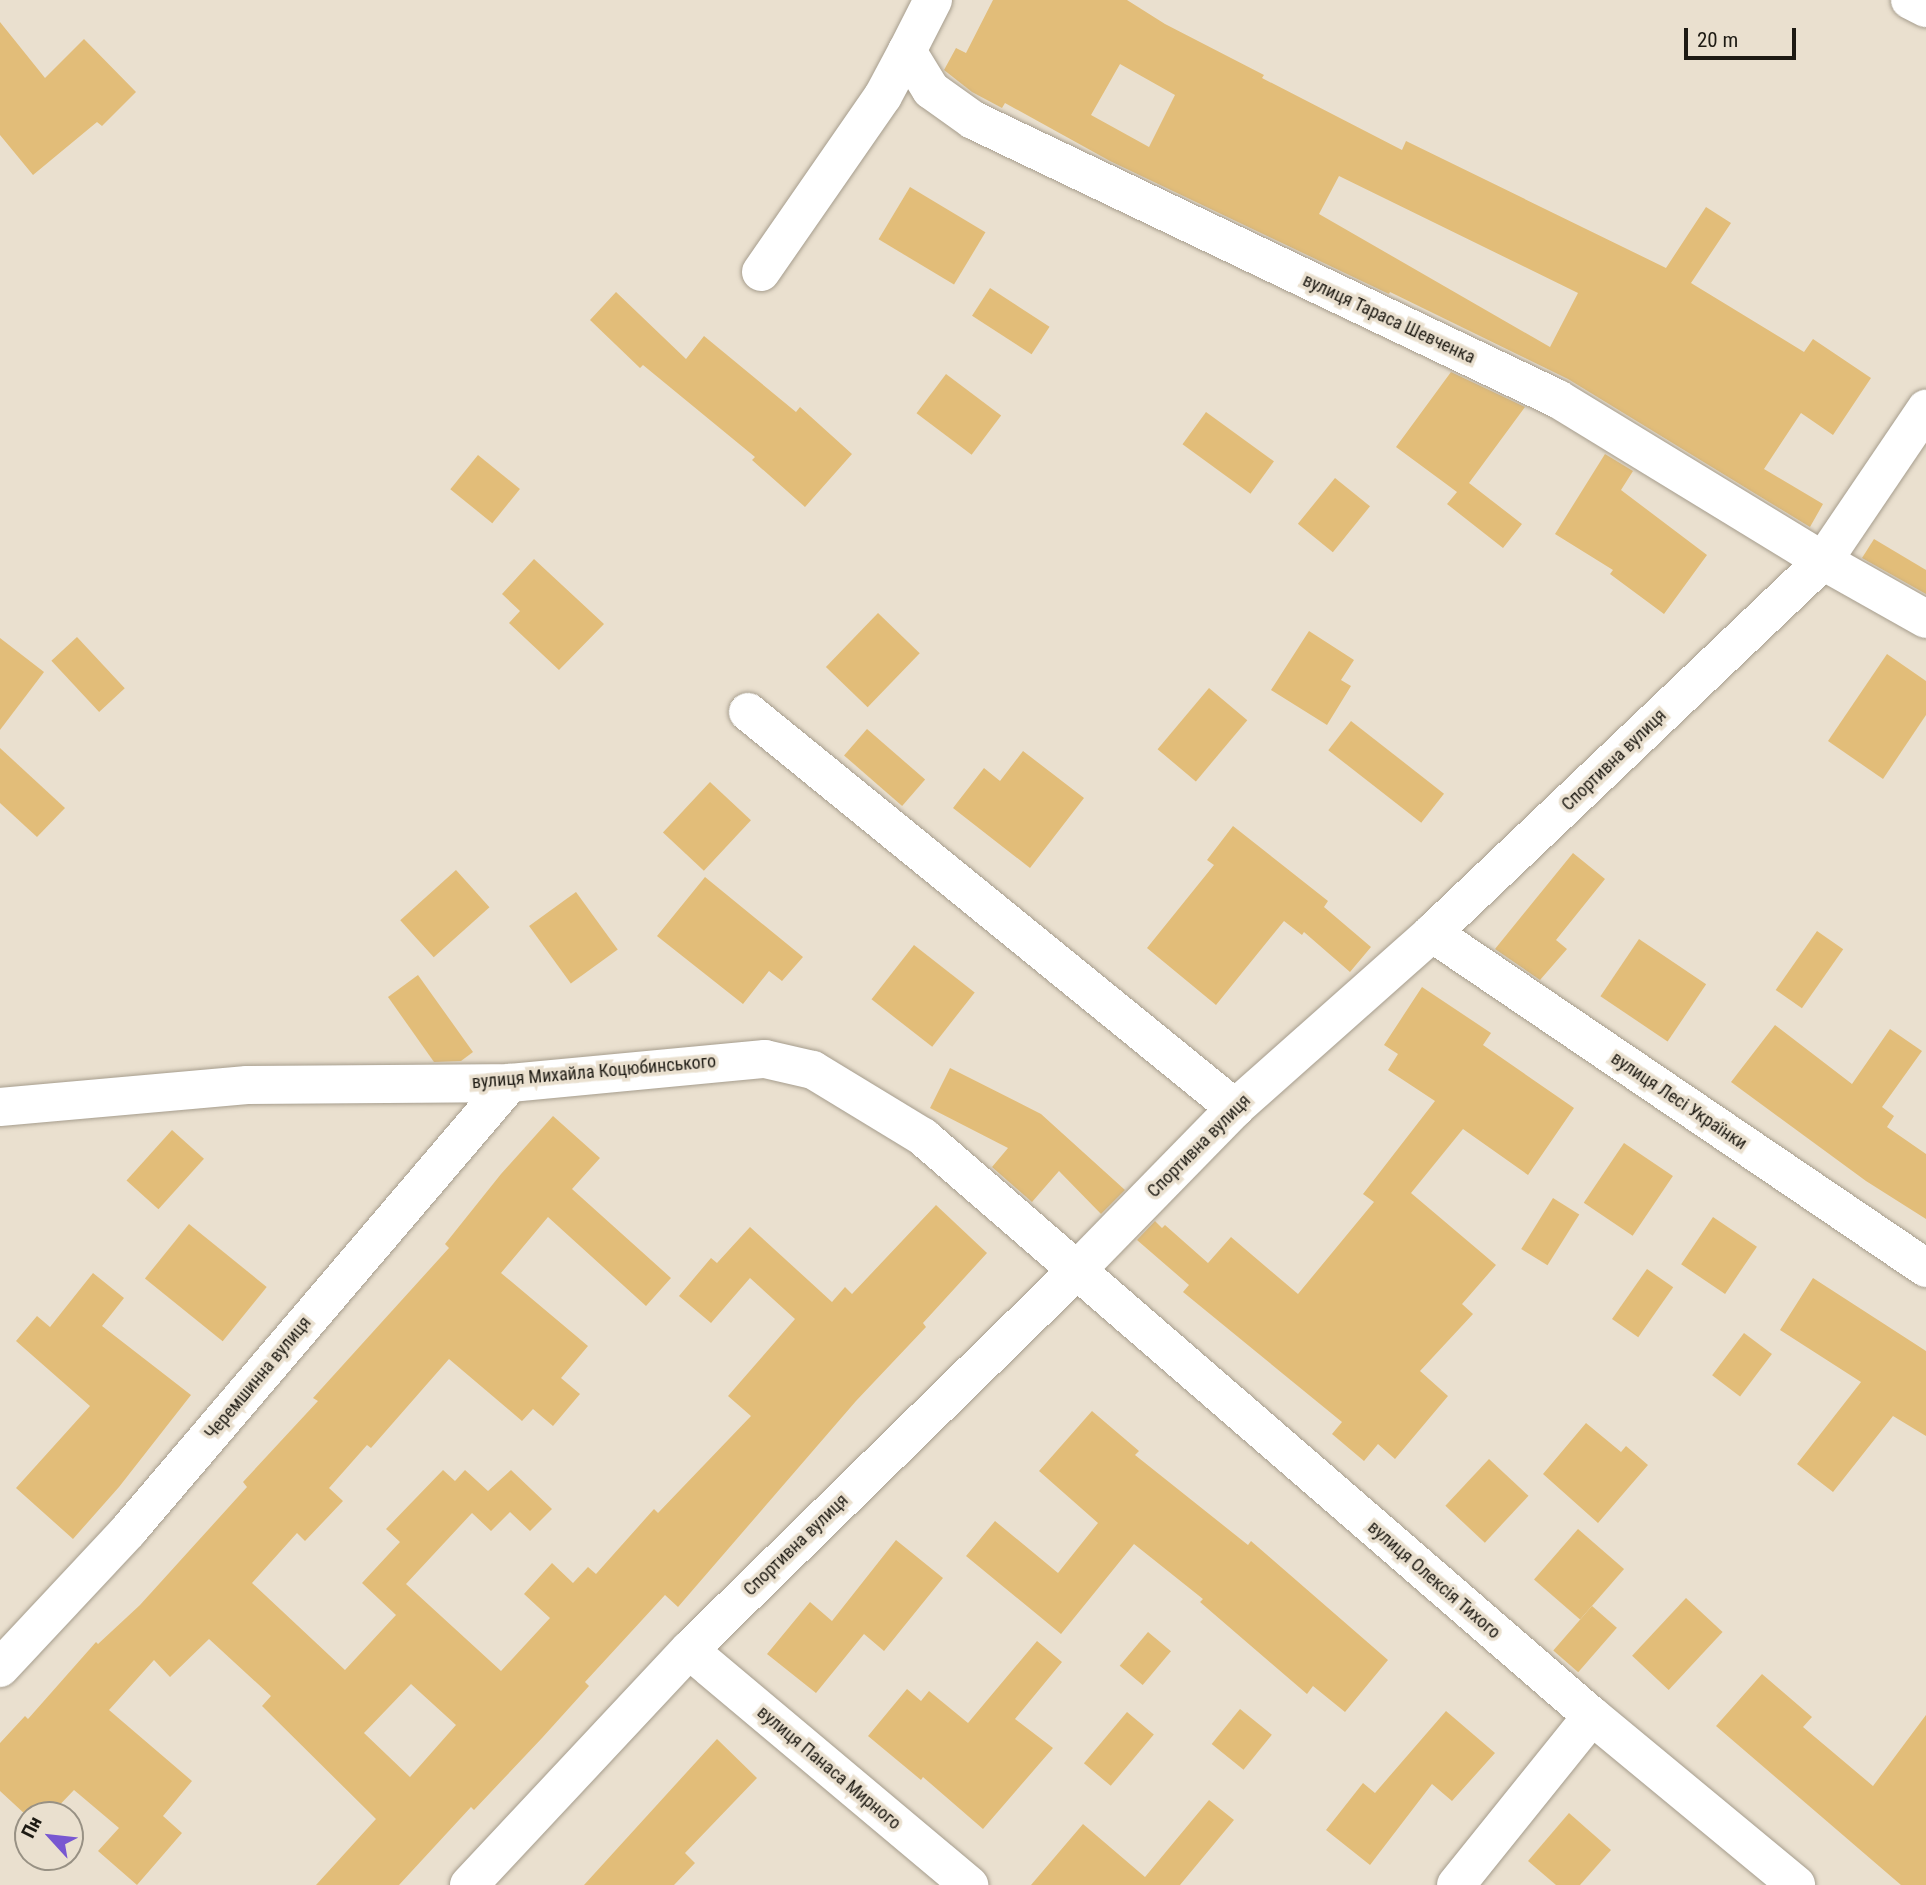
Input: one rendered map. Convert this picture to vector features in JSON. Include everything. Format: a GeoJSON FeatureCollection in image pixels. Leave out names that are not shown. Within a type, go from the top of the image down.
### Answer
{"type":"FeatureCollection","features":[{"type":"Feature","properties":{"kind":"street"},"geometry":{"type":"LineString","coordinates":[[761,272],[883,96],[933,0]]}},
{"type":"Feature","properties":{"kind":"street"},"geometry":{"type":"LineString","coordinates":[[1910,0],[1926,8]]}},
{"type":"Feature","properties":{"kind":"street","name":"вулиця Тараса Шевченка"},"geometry":{"type":"LineString","coordinates":[[907,51],[931,90],[973,120],[1559,399],[1823,561],[1926,619]]}},
{"type":"Feature","properties":{"kind":"street","name":"Спортивна вулиця"},"geometry":{"type":"LineString","coordinates":[[469,1885],[689,1650],[1077,1270],[1235,1108],[1432,933],[1823,561],[1926,409]]}},
{"type":"Feature","properties":{"kind":"street"},"geometry":{"type":"LineString","coordinates":[[748,712],[1235,1108]]}},
{"type":"Feature","properties":{"kind":"street","name":"вулиця Лесі Українки"},"geometry":{"type":"LineString","coordinates":[[1432,933],[1926,1268]]}},
{"type":"Feature","properties":{"kind":"street","name":"вулиця Михайла Коцюбинського"},"geometry":{"type":"LineString","coordinates":[[0,1107],[247,1085],[510,1083],[765,1059],[813,1070],[923,1137],[1077,1270]]}},
{"type":"Feature","properties":{"kind":"street","name":"Черемшинна вулиця"},"geometry":{"type":"LineString","coordinates":[[0,1668],[128,1531],[510,1083]]}},
{"type":"Feature","properties":{"kind":"street","name":"вулиця Олексія Тихого"},"geometry":{"type":"LineString","coordinates":[[1077,1270],[1592,1716],[1796,1885]]}},
{"type":"Feature","properties":{"kind":"street","name":"вулиця Панаса Мирного"},"geometry":{"type":"LineString","coordinates":[[689,1650],[969,1885]]}},
{"type":"Feature","properties":{"kind":"street"},"geometry":{"type":"LineString","coordinates":[[1456,1885],[1592,1716]]}},
{"type":"Feature","properties":{"kind":"building"},"geometry":{"type":"Polygon","coordinates":[[[993,0],[1127,0],[1165,24],[1264,75],[1262,78],[1402,150],[1406,141],[1666,268],[1706,207],[1731,223],[1691,283],[1804,352],[1813,339],[1871,378],[1833,435],[1801,413],[1764,469],[1823,504],[1810,527],[1568,379],[1110,161],[1005,103],[1002,108],[972,92],[944,70],[956,48],[966,53],[993,0]],[[1120,64],[1091,115],[1149,147],[1175,95],[1120,64]],[[1339,176],[1319,214],[1550,347],[1578,293],[1339,176]]]}},
{"type":"Feature","properties":{"kind":"building"},"geometry":{"type":"Polygon","coordinates":[[[0,22],[45,78],[84,39],[136,92],[102,126],[97,122],[33,175],[0,135],[0,22]]]}},
{"type":"Feature","properties":{"kind":"building"},"geometry":{"type":"Polygon","coordinates":[[[910,187],[985,232],[954,285],[879,239],[910,187]]]}},
{"type":"Feature","properties":{"kind":"building"},"geometry":{"type":"Polygon","coordinates":[[[990,288],[1050,327],[1032,354],[972,316],[990,288]]]}},
{"type":"Feature","properties":{"kind":"building"},"geometry":{"type":"Polygon","coordinates":[[[616,292],[686,359],[704,336],[796,412],[800,407],[852,454],[805,507],[752,460],[755,457],[643,365],[640,368],[590,320],[616,292]]]}},
{"type":"Feature","properties":{"kind":"building"},"geometry":{"type":"Polygon","coordinates":[[[1451,372],[1525,407],[1469,483],[1522,524],[1503,548],[1447,504],[1457,492],[1396,447],[1451,372]]]}},
{"type":"Feature","properties":{"kind":"building"},"geometry":{"type":"Polygon","coordinates":[[[946,374],[1001,416],[972,455],[917,413],[946,374]]]}},
{"type":"Feature","properties":{"kind":"building"},"geometry":{"type":"Polygon","coordinates":[[[1206,412],[1274,461],[1250,494],[1182,444],[1206,412]]]}},
{"type":"Feature","properties":{"kind":"building"},"geometry":{"type":"Polygon","coordinates":[[[1605,454],[1633,471],[1621,490],[1707,555],[1664,614],[1610,574],[1613,570],[1555,534],[1605,454]]]}},
{"type":"Feature","properties":{"kind":"building"},"geometry":{"type":"Polygon","coordinates":[[[478,455],[520,489],[492,523],[450,489],[478,455]]]}},
{"type":"Feature","properties":{"kind":"building"},"geometry":{"type":"Polygon","coordinates":[[[1335,478],[1370,506],[1333,552],[1298,524],[1335,478]]]}},
{"type":"Feature","properties":{"kind":"building"},"geometry":{"type":"Polygon","coordinates":[[[1874,539],[1926,570],[1926,594],[1862,558],[1874,539]]]}},
{"type":"Feature","properties":{"kind":"building"},"geometry":{"type":"Polygon","coordinates":[[[534,559],[604,624],[559,670],[509,623],[520,611],[502,594],[534,559]]]}},
{"type":"Feature","properties":{"kind":"building"},"geometry":{"type":"Polygon","coordinates":[[[878,613],[920,653],[868,707],[826,667],[878,613]]]}},
{"type":"Feature","properties":{"kind":"building"},"geometry":{"type":"Polygon","coordinates":[[[1309,631],[1354,660],[1341,680],[1351,686],[1327,725],[1271,690],[1309,631]]]}},
{"type":"Feature","properties":{"kind":"building"},"geometry":{"type":"Polygon","coordinates":[[[77,637],[125,688],[99,712],[51,661],[77,637]]]}},
{"type":"Feature","properties":{"kind":"building"},"geometry":{"type":"Polygon","coordinates":[[[0,638],[44,672],[0,730],[0,638]]]}},
{"type":"Feature","properties":{"kind":"building"},"geometry":{"type":"Polygon","coordinates":[[[1887,654],[1926,681],[1926,715],[1883,779],[1828,741],[1887,654]]]}},
{"type":"Feature","properties":{"kind":"building"},"geometry":{"type":"Polygon","coordinates":[[[1209,688],[1247,720],[1196,781],[1158,749],[1209,688]]]}},
{"type":"Feature","properties":{"kind":"building"},"geometry":{"type":"Polygon","coordinates":[[[1351,721],[1444,794],[1421,823],[1328,750],[1351,721]]]}},
{"type":"Feature","properties":{"kind":"building"},"geometry":{"type":"Polygon","coordinates":[[[867,729],[925,780],[902,806],[844,755],[867,729]]]}},
{"type":"Feature","properties":{"kind":"building"},"geometry":{"type":"Polygon","coordinates":[[[0,748],[65,808],[37,837],[0,803],[0,748]]]}},
{"type":"Feature","properties":{"kind":"building"},"geometry":{"type":"Polygon","coordinates":[[[1023,751],[1084,798],[1030,868],[953,808],[984,768],[1000,781],[1023,751]]]}},
{"type":"Feature","properties":{"kind":"building"},"geometry":{"type":"Polygon","coordinates":[[[710,782],[751,820],[704,871],[663,832],[710,782]]]}},
{"type":"Feature","properties":{"kind":"building"},"geometry":{"type":"Polygon","coordinates":[[[1233,826],[1328,901],[1324,907],[1371,947],[1350,972],[1304,932],[1302,935],[1284,921],[1216,1005],[1147,948],[1214,865],[1207,860],[1233,826]]]}},
{"type":"Feature","properties":{"kind":"building"},"geometry":{"type":"Polygon","coordinates":[[[1573,853],[1605,879],[1556,940],[1567,949],[1540,980],[1495,949],[1573,853]]]}},
{"type":"Feature","properties":{"kind":"building"},"geometry":{"type":"Polygon","coordinates":[[[456,870],[489,907],[434,957],[400,920],[456,870]]]}},
{"type":"Feature","properties":{"kind":"building"},"geometry":{"type":"Polygon","coordinates":[[[705,877],[803,957],[782,981],[769,971],[743,1004],[657,936],[705,877]]]}},
{"type":"Feature","properties":{"kind":"building"},"geometry":{"type":"Polygon","coordinates":[[[576,892],[618,949],[571,984],[529,926],[576,892]]]}},
{"type":"Feature","properties":{"kind":"building"},"geometry":{"type":"Polygon","coordinates":[[[1817,931],[1843,949],[1802,1008],[1776,990],[1817,931]]]}},
{"type":"Feature","properties":{"kind":"building"},"geometry":{"type":"Polygon","coordinates":[[[1639,939],[1706,984],[1668,1041],[1600,996],[1639,939]]]}},
{"type":"Feature","properties":{"kind":"building"},"geometry":{"type":"Polygon","coordinates":[[[914,945],[975,992],[932,1047],[872,999],[914,945]]]}},
{"type":"Feature","properties":{"kind":"building"},"geometry":{"type":"Polygon","coordinates":[[[418,975],[473,1052],[461,1061],[434,1062],[388,997],[418,975]]]}},
{"type":"Feature","properties":{"kind":"building"},"geometry":{"type":"Polygon","coordinates":[[[1422,987],[1491,1033],[1483,1045],[1574,1108],[1528,1175],[1463,1129],[1411,1193],[1496,1265],[1462,1304],[1473,1314],[1420,1371],[1448,1396],[1395,1459],[1378,1444],[1364,1461],[1332,1434],[1342,1422],[1183,1292],[1189,1285],[1137,1240],[1155,1221],[1162,1228],[1165,1225],[1208,1263],[1231,1237],[1298,1294],[1374,1202],[1363,1194],[1435,1101],[1388,1070],[1398,1054],[1384,1045],[1422,987]]]}},
{"type":"Feature","properties":{"kind":"building"},"geometry":{"type":"Polygon","coordinates":[[[1775,1025],[1852,1084],[1890,1029],[1922,1051],[1882,1107],[1894,1116],[1887,1127],[1926,1154],[1926,1219],[1866,1181],[1731,1082],[1775,1025]]]}},
{"type":"Feature","properties":{"kind":"building"},"geometry":{"type":"Polygon","coordinates":[[[950,1068],[1041,1114],[1125,1190],[1101,1214],[1059,1171],[1032,1202],[992,1167],[1008,1148],[930,1108],[950,1068]]]}},
{"type":"Feature","properties":{"kind":"building"},"geometry":{"type":"Polygon","coordinates":[[[553,1116],[600,1158],[572,1189],[671,1278],[646,1306],[548,1217],[501,1273],[588,1346],[561,1378],[580,1394],[553,1426],[533,1409],[522,1421],[449,1359],[371,1448],[367,1445],[329,1488],[343,1501],[305,1541],[297,1533],[252,1583],[345,1670],[396,1615],[362,1583],[400,1542],[386,1529],[443,1470],[455,1481],[465,1470],[488,1491],[511,1470],[552,1509],[530,1531],[510,1512],[491,1531],[472,1513],[406,1584],[501,1671],[550,1618],[524,1594],[552,1563],[573,1583],[588,1567],[596,1574],[654,1509],[658,1513],[751,1416],[728,1396],[795,1319],[750,1278],[711,1323],[679,1296],[711,1258],[717,1263],[750,1227],[832,1302],[845,1287],[852,1294],[936,1205],[987,1253],[923,1323],[926,1327],[856,1401],[678,1607],[665,1595],[585,1682],[589,1686],[542,1738],[474,1810],[471,1807],[399,1885],[316,1885],[376,1819],[262,1706],[271,1696],[209,1639],[170,1677],[154,1660],[109,1710],[192,1781],[163,1816],[182,1833],[137,1885],[98,1851],[119,1828],[74,1790],[63,1801],[14,1801],[14,1804],[0,1791],[0,1743],[25,1716],[28,1719],[96,1642],[98,1644],[140,1605],[247,1487],[243,1482],[318,1401],[313,1398],[449,1248],[445,1244],[501,1174],[553,1116]],[[411,1684],[364,1733],[410,1777],[456,1725],[411,1684]]]}},
{"type":"Feature","properties":{"kind":"building"},"geometry":{"type":"Polygon","coordinates":[[[172,1130],[204,1159],[158,1209],[126,1181],[172,1130]]]}},
{"type":"Feature","properties":{"kind":"building"},"geometry":{"type":"Polygon","coordinates":[[[1624,1143],[1673,1176],[1633,1236],[1584,1203],[1624,1143]]]}},
{"type":"Feature","properties":{"kind":"building"},"geometry":{"type":"Polygon","coordinates":[[[1553,1198],[1579,1214],[1547,1265],[1521,1249],[1553,1198]]]}},
{"type":"Feature","properties":{"kind":"building"},"geometry":{"type":"Polygon","coordinates":[[[1713,1217],[1757,1247],[1725,1294],[1681,1264],[1713,1217]]]}},
{"type":"Feature","properties":{"kind":"building"},"geometry":{"type":"Polygon","coordinates":[[[189,1224],[267,1287],[223,1341],[145,1278],[189,1224]]]}},
{"type":"Feature","properties":{"kind":"building"},"geometry":{"type":"Polygon","coordinates":[[[1647,1269],[1673,1287],[1638,1337],[1612,1319],[1647,1269]]]}},
{"type":"Feature","properties":{"kind":"building"},"geometry":{"type":"Polygon","coordinates":[[[93,1273],[124,1298],[102,1326],[191,1395],[119,1487],[73,1539],[16,1488],[90,1406],[16,1341],[37,1316],[50,1327],[93,1273]]]}},
{"type":"Feature","properties":{"kind":"building"},"geometry":{"type":"Polygon","coordinates":[[[1813,1278],[1926,1351],[1926,1436],[1893,1416],[1833,1492],[1797,1464],[1861,1382],[1780,1330],[1813,1278]]]}},
{"type":"Feature","properties":{"kind":"building"},"geometry":{"type":"Polygon","coordinates":[[[1744,1333],[1772,1354],[1740,1396],[1712,1375],[1744,1333]]]}},
{"type":"Feature","properties":{"kind":"building"},"geometry":{"type":"Polygon","coordinates":[[[1092,1411],[1139,1451],[1135,1455],[1248,1545],[1251,1541],[1388,1660],[1345,1712],[1313,1686],[1307,1694],[1200,1602],[1203,1599],[1134,1544],[1061,1634],[966,1556],[995,1521],[1058,1573],[1098,1523],[1039,1471],[1092,1411]]]}},
{"type":"Feature","properties":{"kind":"building"},"geometry":{"type":"Polygon","coordinates":[[[1586,1423],[1621,1452],[1626,1446],[1648,1465],[1598,1523],[1543,1474],[1586,1423]]]}},
{"type":"Feature","properties":{"kind":"building"},"geometry":{"type":"Polygon","coordinates":[[[1489,1459],[1528,1496],[1485,1543],[1445,1506],[1489,1459]]]}},
{"type":"Feature","properties":{"kind":"building"},"geometry":{"type":"Polygon","coordinates":[[[1578,1529],[1624,1569],[1580,1620],[1534,1580],[1578,1529]]]}},
{"type":"Feature","properties":{"kind":"building"},"geometry":{"type":"Polygon","coordinates":[[[896,1540],[943,1578],[884,1651],[864,1634],[816,1693],[767,1654],[810,1602],[832,1621],[896,1540]]]}},
{"type":"Feature","properties":{"kind":"building"},"geometry":{"type":"Polygon","coordinates":[[[1686,1598],[1723,1632],[1669,1690],[1632,1656],[1686,1598]]]}},
{"type":"Feature","properties":{"kind":"building"},"geometry":{"type":"Polygon","coordinates":[[[1592,1606],[1617,1628],[1578,1672],[1553,1651],[1592,1606]]]}},
{"type":"Feature","properties":{"kind":"building"},"geometry":{"type":"Polygon","coordinates":[[[1148,1632],[1171,1651],[1143,1685],[1120,1666],[1148,1632]]]}},
{"type":"Feature","properties":{"kind":"building"},"geometry":{"type":"Polygon","coordinates":[[[1037,1641],[1062,1662],[1015,1719],[1053,1748],[983,1829],[923,1777],[921,1780],[868,1736],[907,1689],[921,1701],[929,1691],[968,1723],[1037,1641]]]}},
{"type":"Feature","properties":{"kind":"building"},"geometry":{"type":"Polygon","coordinates":[[[1762,1674],[1812,1717],[1803,1727],[1873,1786],[1926,1715],[1926,1885],[1901,1885],[1716,1726],[1762,1674]]]}},
{"type":"Feature","properties":{"kind":"building"},"geometry":{"type":"Polygon","coordinates":[[[1240,1709],[1272,1735],[1244,1770],[1212,1744],[1240,1709]]]}},
{"type":"Feature","properties":{"kind":"building"},"geometry":{"type":"Polygon","coordinates":[[[1446,1711],[1495,1753],[1452,1801],[1432,1784],[1370,1865],[1326,1830],[1363,1783],[1375,1793],[1446,1711]]]}},
{"type":"Feature","properties":{"kind":"building"},"geometry":{"type":"Polygon","coordinates":[[[1127,1712],[1154,1734],[1111,1786],[1084,1763],[1127,1712]]]}},
{"type":"Feature","properties":{"kind":"building"},"geometry":{"type":"Polygon","coordinates":[[[717,1739],[757,1778],[685,1853],[695,1863],[674,1885],[584,1885],[717,1739]]]}},
{"type":"Feature","properties":{"kind":"building"},"geometry":{"type":"Polygon","coordinates":[[[1209,1800],[1234,1820],[1180,1885],[1031,1885],[1083,1824],[1145,1877],[1209,1800]]]}},
{"type":"Feature","properties":{"kind":"building"},"geometry":{"type":"Polygon","coordinates":[[[1569,1813],[1611,1850],[1580,1885],[1556,1885],[1528,1861],[1569,1813]]]}}]}
